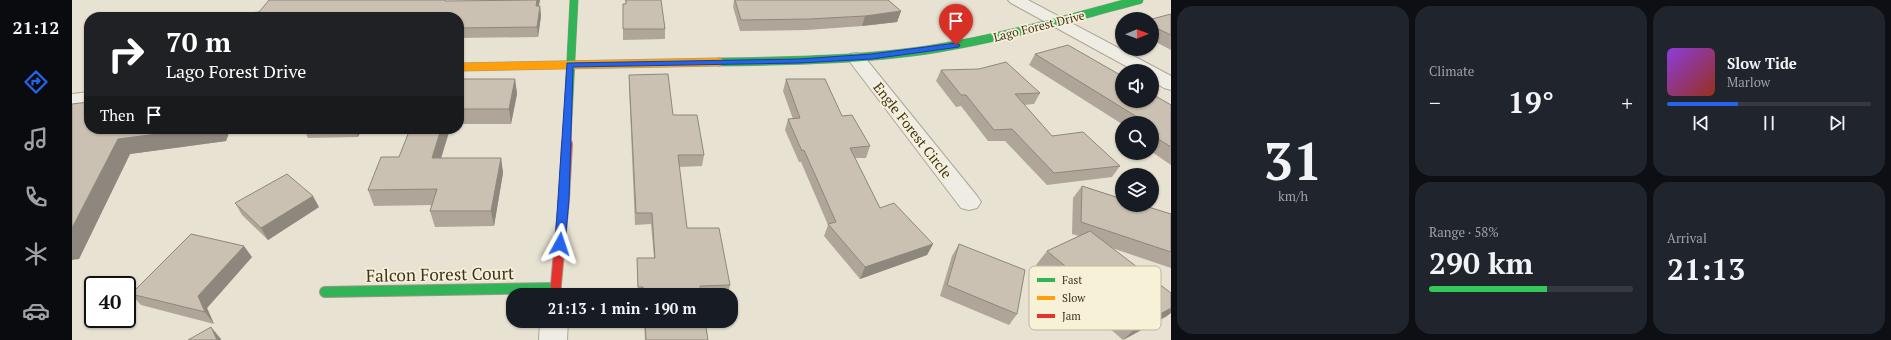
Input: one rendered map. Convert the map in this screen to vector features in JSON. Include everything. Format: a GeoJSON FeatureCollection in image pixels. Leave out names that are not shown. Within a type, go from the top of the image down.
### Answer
{"type":"FeatureCollection","features":[{"type":"Feature","properties":{"kind":"street"},"geometry":{"type":"LineString","coordinates":[[556,288],[564,199],[574,0]]}},
{"type":"Feature","properties":{"kind":"street"},"geometry":{"type":"LineString","coordinates":[[1016,0],[1135,64]]}},
{"type":"Feature","properties":{"kind":"street","name":"Lago Forest Drive"},"geometry":{"type":"LineString","coordinates":[[464,67],[799,61],[856,58],[930,50],[963,44],[1057,22],[1139,0]]}},
{"type":"Feature","properties":{"kind":"street","name":"Engle Forest Circle"},"geometry":{"type":"LineString","coordinates":[[856,58],[969,202]]}},
{"type":"Feature","properties":{"kind":"street"},"geometry":{"type":"LineString","coordinates":[[1159,77],[1171,84]]}},
{"type":"Feature","properties":{"kind":"street"},"geometry":{"type":"LineString","coordinates":[[72,100],[84,99]]}},
{"type":"Feature","properties":{"kind":"street","name":"Falcon Forest Court"},"geometry":{"type":"LineString","coordinates":[[325,292],[506,292]]}},
{"type":"Feature","properties":{"kind":"street"},"geometry":{"type":"LineString","coordinates":[[553,340],[554,328]]}},
{"type":"Feature","properties":{"kind":"building"},"geometry":{"type":"Polygon","coordinates":[[[269,0],[537,0],[536,6],[540,6],[537,27],[464,28],[464,12],[259,12],[269,0]]]}},
{"type":"Feature","properties":{"kind":"building"},"geometry":{"type":"Polygon","coordinates":[[[626,0],[661,0],[665,29],[623,29],[623,4],[626,4],[626,0]]]}},
{"type":"Feature","properties":{"kind":"building"},"geometry":{"type":"Polygon","coordinates":[[[735,0],[888,0],[901,11],[865,16],[741,20],[735,0]]]}},
{"type":"Feature","properties":{"kind":"building"},"geometry":{"type":"Polygon","coordinates":[[[1171,14],[1171,35],[1159,29],[1159,17],[1171,14]]]}},
{"type":"Feature","properties":{"kind":"building"},"geometry":{"type":"Polygon","coordinates":[[[1068,45],[1115,72],[1115,103],[1035,54],[1068,45]]]}},
{"type":"Feature","properties":{"kind":"building"},"geometry":{"type":"Polygon","coordinates":[[[1006,62],[1040,93],[1015,94],[1052,136],[1083,132],[1120,166],[1054,173],[1012,129],[994,130],[966,95],[961,95],[941,70],[979,69],[1006,62]]]}},
{"type":"Feature","properties":{"kind":"building"},"geometry":{"type":"Polygon","coordinates":[[[668,74],[673,115],[697,115],[704,155],[678,155],[687,228],[719,228],[730,285],[700,286],[700,288],[638,287],[637,258],[655,258],[652,213],[636,213],[629,75],[668,74]]]}},
{"type":"Feature","properties":{"kind":"building"},"geometry":{"type":"Polygon","coordinates":[[[464,79],[515,79],[509,109],[464,109],[464,79]]]}},
{"type":"Feature","properties":{"kind":"building"},"geometry":{"type":"Polygon","coordinates":[[[786,79],[825,79],[842,116],[852,115],[870,146],[850,148],[880,208],[894,203],[933,244],[865,267],[828,224],[836,222],[804,150],[802,151],[788,119],[800,118],[786,79]]]}},
{"type":"Feature","properties":{"kind":"building"},"geometry":{"type":"Polygon","coordinates":[[[1159,98],[1171,105],[1171,147],[1159,139],[1159,116],[1136,116],[1123,108],[1159,108],[1159,98]]]}},
{"type":"Feature","properties":{"kind":"building"},"geometry":{"type":"Polygon","coordinates":[[[84,103],[84,134],[157,134],[118,139],[72,228],[72,104],[84,103]]]}},
{"type":"Feature","properties":{"kind":"building"},"geometry":{"type":"Polygon","coordinates":[[[408,134],[439,134],[432,158],[501,158],[491,211],[430,211],[437,189],[368,190],[381,157],[399,157],[408,134]]]}},
{"type":"Feature","properties":{"kind":"building"},"geometry":{"type":"Polygon","coordinates":[[[287,174],[313,196],[261,228],[235,203],[287,174]]]}},
{"type":"Feature","properties":{"kind":"building"},"geometry":{"type":"Polygon","coordinates":[[[1082,186],[1115,197],[1115,212],[1159,212],[1159,210],[1171,214],[1171,252],[1081,222],[1082,186]]]}},
{"type":"Feature","properties":{"kind":"building"},"geometry":{"type":"Polygon","coordinates":[[[1090,231],[1136,266],[1065,266],[1047,251],[1090,231]]]}},
{"type":"Feature","properties":{"kind":"building"},"geometry":{"type":"Polygon","coordinates":[[[191,234],[244,246],[198,296],[205,312],[136,295],[136,289],[191,234]]]}},
{"type":"Feature","properties":{"kind":"building"},"geometry":{"type":"Polygon","coordinates":[[[959,244],[1025,270],[1017,314],[947,285],[959,244]]]}},
{"type":"Feature","properties":{"kind":"building"},"geometry":{"type":"Polygon","coordinates":[[[1161,285],[1171,293],[1171,308],[1161,313],[1161,285]]]}},
{"type":"Feature","properties":{"kind":"building"},"geometry":{"type":"Polygon","coordinates":[[[211,327],[217,340],[188,340],[211,327]]]}},
{"type":"Feature","properties":{"kind":"building"},"geometry":{"type":"Polygon","coordinates":[[[645,328],[706,328],[708,340],[646,340],[645,328]]]}},
{"type":"Feature","properties":{"kind":"traffic: fast"},"geometry":{"type":"LineString","coordinates":[[567,137],[574,0]]}},
{"type":"Feature","properties":{"kind":"traffic: fast"},"geometry":{"type":"LineString","coordinates":[[719,62],[845,58],[907,53],[1012,34],[1139,0]]}},
{"type":"Feature","properties":{"kind":"traffic: fast"},"geometry":{"type":"LineString","coordinates":[[325,292],[506,289]]}},
{"type":"Feature","properties":{"kind":"traffic: slow"},"geometry":{"type":"LineString","coordinates":[[464,67],[719,62]]}},
{"type":"Feature","properties":{"kind":"traffic: jam"},"geometry":{"type":"LineString","coordinates":[[556,288],[564,199],[567,137]]}},
{"type":"Feature","properties":{"kind":"route"},"geometry":{"type":"LineString","coordinates":[[560,244],[564,199],[570,65],[799,61],[872,57],[930,50],[956,45]]}}]}
